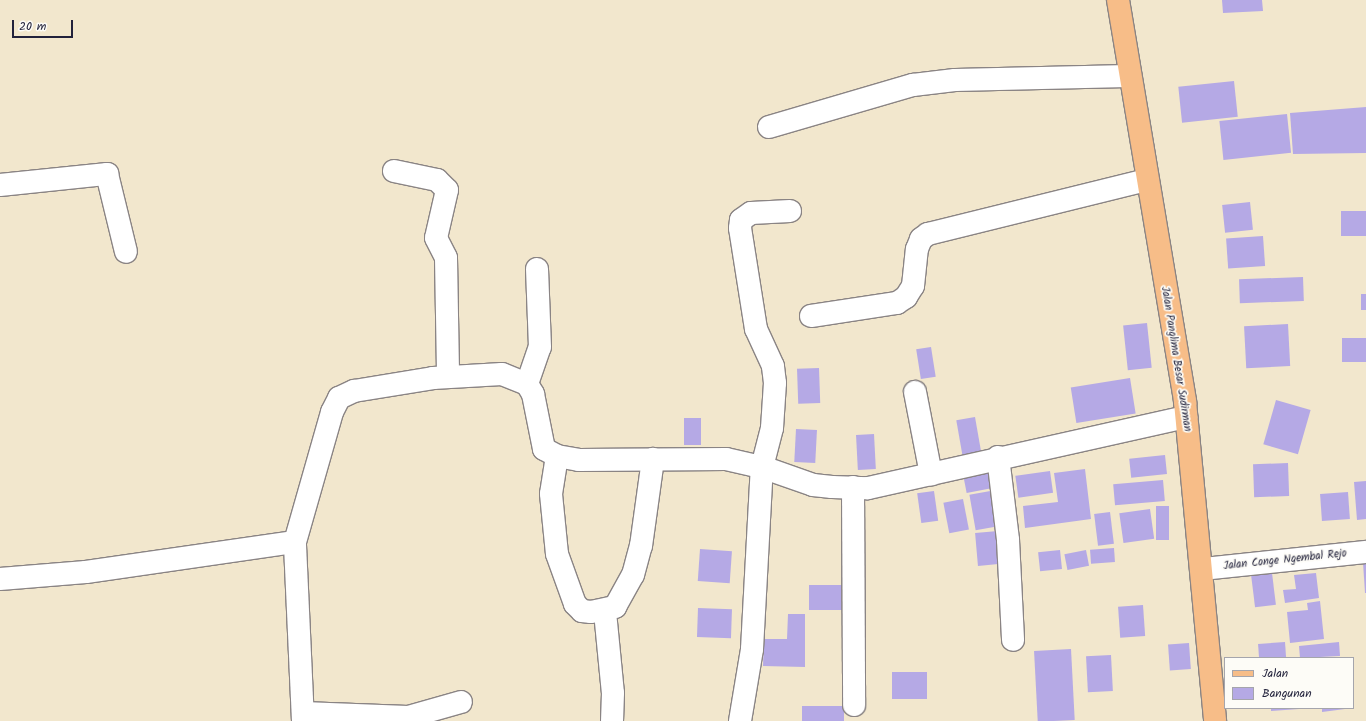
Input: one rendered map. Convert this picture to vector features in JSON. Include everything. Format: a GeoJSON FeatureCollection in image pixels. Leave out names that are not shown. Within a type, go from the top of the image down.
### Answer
{"type":"FeatureCollection","features":[{"type":"Feature","properties":{"kind":"main road","name":"Jalan Panglima Besar Sudirman"},"geometry":{"type":"LineString","coordinates":[[1118,0],[1128,76],[1147,180],[1186,418],[1203,569],[1215,721]]}},
{"type":"Feature","properties":{"kind":"street"},"geometry":{"type":"LineString","coordinates":[[769,127],[912,85],[955,80],[1128,76]]}},
{"type":"Feature","properties":{"kind":"street"},"geometry":{"type":"LineString","coordinates":[[394,171],[437,180],[447,190],[436,238],[446,258],[448,377]]}},
{"type":"Feature","properties":{"kind":"street"},"geometry":{"type":"LineString","coordinates":[[0,185],[107,174],[126,252]]}},
{"type":"Feature","properties":{"kind":"street"},"geometry":{"type":"LineString","coordinates":[[811,316],[897,303],[906,297],[913,286],[917,249],[921,239],[928,234],[1147,180]]}},
{"type":"Feature","properties":{"kind":"street"},"geometry":{"type":"LineString","coordinates":[[740,721],[752,649],[762,467],[772,428],[774,373],[756,329],[740,228],[741,220],[750,213],[790,211]]}},
{"type":"Feature","properties":{"kind":"street"},"geometry":{"type":"LineString","coordinates":[[527,384],[540,347],[537,269]]}},
{"type":"Feature","properties":{"kind":"street"},"geometry":{"type":"LineString","coordinates":[[461,702],[408,717],[303,717],[295,542],[317,459],[339,398],[368,387],[448,377],[502,374],[527,384],[533,394],[544,450],[558,456],[579,460],[726,460],[762,467],[813,485],[853,487],[931,474],[998,458],[1186,418]]}},
{"type":"Feature","properties":{"kind":"street"},"geometry":{"type":"LineString","coordinates":[[915,392],[931,474]]}},
{"type":"Feature","properties":{"kind":"street"},"geometry":{"type":"LineString","coordinates":[[558,456],[551,494],[557,554],[575,604],[582,611],[605,612],[615,607],[633,575],[641,546],[653,459]]}},
{"type":"Feature","properties":{"kind":"street"},"geometry":{"type":"LineString","coordinates":[[998,458],[1008,540],[1013,640]]}},
{"type":"Feature","properties":{"kind":"street"},"geometry":{"type":"LineString","coordinates":[[853,487],[854,705]]}},
{"type":"Feature","properties":{"kind":"street"},"geometry":{"type":"LineString","coordinates":[[0,579],[86,572],[295,542]]}},
{"type":"Feature","properties":{"kind":"street","name":"Jalan Conge Ngembal Rejo"},"geometry":{"type":"LineString","coordinates":[[1203,569],[1366,552]]}},
{"type":"Feature","properties":{"kind":"street"},"geometry":{"type":"LineString","coordinates":[[605,612],[613,693],[612,721]]}},
{"type":"Feature","properties":{"kind":"building"},"geometry":{"type":"Polygon","coordinates":[[[1222,0],[1262,0],[1263,11],[1223,13],[1222,0]]]}},
{"type":"Feature","properties":{"kind":"building"},"geometry":{"type":"Polygon","coordinates":[[[1234,81],[1238,117],[1182,123],[1178,87],[1234,81]]]}},
{"type":"Feature","properties":{"kind":"building"},"geometry":{"type":"Polygon","coordinates":[[[1366,107],[1366,153],[1293,154],[1290,113],[1366,107]]]}},
{"type":"Feature","properties":{"kind":"building"},"geometry":{"type":"Polygon","coordinates":[[[1287,114],[1291,153],[1223,160],[1219,121],[1287,114]]]}},
{"type":"Feature","properties":{"kind":"building"},"geometry":{"type":"Polygon","coordinates":[[[1250,202],[1253,230],[1225,233],[1222,205],[1250,202]]]}},
{"type":"Feature","properties":{"kind":"building"},"geometry":{"type":"Polygon","coordinates":[[[1341,211],[1366,211],[1366,236],[1341,236],[1341,211]]]}},
{"type":"Feature","properties":{"kind":"building"},"geometry":{"type":"Polygon","coordinates":[[[1263,236],[1265,266],[1228,269],[1226,239],[1263,236]]]}},
{"type":"Feature","properties":{"kind":"building"},"geometry":{"type":"Polygon","coordinates":[[[1303,277],[1304,301],[1240,303],[1239,279],[1303,277]]]}},
{"type":"Feature","properties":{"kind":"building"},"geometry":{"type":"Polygon","coordinates":[[[1361,294],[1366,294],[1366,310],[1361,310],[1361,294]]]}},
{"type":"Feature","properties":{"kind":"building"},"geometry":{"type":"Polygon","coordinates":[[[1147,323],[1152,368],[1128,370],[1123,326],[1147,323]]]}},
{"type":"Feature","properties":{"kind":"building"},"geometry":{"type":"Polygon","coordinates":[[[1288,324],[1290,366],[1246,368],[1244,326],[1288,324]]]}},
{"type":"Feature","properties":{"kind":"building"},"geometry":{"type":"Polygon","coordinates":[[[1342,338],[1366,338],[1366,362],[1342,362],[1342,338]]]}},
{"type":"Feature","properties":{"kind":"building"},"geometry":{"type":"Polygon","coordinates":[[[931,347],[936,377],[921,379],[916,349],[931,347]]]}},
{"type":"Feature","properties":{"kind":"building"},"geometry":{"type":"Polygon","coordinates":[[[819,368],[820,403],[798,404],[797,369],[819,368]]]}},
{"type":"Feature","properties":{"kind":"building"},"geometry":{"type":"Polygon","coordinates":[[[1130,378],[1136,414],[1076,423],[1071,387],[1130,378]]]}},
{"type":"Feature","properties":{"kind":"building"},"geometry":{"type":"Polygon","coordinates":[[[1276,400],[1311,410],[1298,454],[1263,444],[1276,400]]]}},
{"type":"Feature","properties":{"kind":"building"},"geometry":{"type":"Polygon","coordinates":[[[975,417],[982,455],[963,459],[956,420],[975,417]]]}},
{"type":"Feature","properties":{"kind":"building"},"geometry":{"type":"Polygon","coordinates":[[[684,418],[701,418],[701,445],[684,445],[684,418]]]}},
{"type":"Feature","properties":{"kind":"building"},"geometry":{"type":"Polygon","coordinates":[[[796,429],[817,430],[815,463],[794,462],[796,429]]]}},
{"type":"Feature","properties":{"kind":"building"},"geometry":{"type":"Polygon","coordinates":[[[874,434],[876,469],[858,470],[856,435],[874,434]]]}},
{"type":"Feature","properties":{"kind":"building"},"geometry":{"type":"Polygon","coordinates":[[[1165,455],[1167,474],[1131,478],[1129,459],[1165,455]]]}},
{"type":"Feature","properties":{"kind":"building"},"geometry":{"type":"Polygon","coordinates":[[[1288,463],[1289,496],[1254,497],[1253,464],[1288,463]]]}},
{"type":"Feature","properties":{"kind":"building"},"geometry":{"type":"Polygon","coordinates":[[[1085,469],[1091,519],[1025,528],[1023,506],[1058,502],[1054,473],[1085,469]]]}},
{"type":"Feature","properties":{"kind":"building"},"geometry":{"type":"Polygon","coordinates":[[[996,471],[999,487],[967,493],[964,477],[996,471]]]}},
{"type":"Feature","properties":{"kind":"building"},"geometry":{"type":"Polygon","coordinates":[[[1050,471],[1053,493],[1018,498],[1015,476],[1050,471]]]}},
{"type":"Feature","properties":{"kind":"building"},"geometry":{"type":"Polygon","coordinates":[[[1163,480],[1165,501],[1115,505],[1113,484],[1163,480]]]}},
{"type":"Feature","properties":{"kind":"building"},"geometry":{"type":"Polygon","coordinates":[[[1366,481],[1366,519],[1357,520],[1354,482],[1366,481]]]}},
{"type":"Feature","properties":{"kind":"building"},"geometry":{"type":"Polygon","coordinates":[[[996,490],[1002,525],[976,530],[969,495],[996,490]]]}},
{"type":"Feature","properties":{"kind":"building"},"geometry":{"type":"Polygon","coordinates":[[[934,491],[938,521],[921,523],[917,493],[934,491]]]}},
{"type":"Feature","properties":{"kind":"building"},"geometry":{"type":"Polygon","coordinates":[[[1348,492],[1350,519],[1322,521],[1320,494],[1348,492]]]}},
{"type":"Feature","properties":{"kind":"building"},"geometry":{"type":"Polygon","coordinates":[[[963,499],[969,529],[949,533],[943,503],[963,499]]]}},
{"type":"Feature","properties":{"kind":"building"},"geometry":{"type":"Polygon","coordinates":[[[1156,506],[1169,506],[1169,540],[1156,540],[1156,506]]]}},
{"type":"Feature","properties":{"kind":"building"},"geometry":{"type":"Polygon","coordinates":[[[1150,509],[1154,539],[1123,543],[1119,513],[1150,509]]]}},
{"type":"Feature","properties":{"kind":"building"},"geometry":{"type":"Polygon","coordinates":[[[1110,512],[1114,544],[1098,546],[1094,514],[1110,512]]]}},
{"type":"Feature","properties":{"kind":"building"},"geometry":{"type":"Polygon","coordinates":[[[998,531],[1001,564],[978,566],[975,533],[998,531]]]}},
{"type":"Feature","properties":{"kind":"building"},"geometry":{"type":"Polygon","coordinates":[[[1114,548],[1115,562],[1091,564],[1090,550],[1114,548]]]}},
{"type":"Feature","properties":{"kind":"building"},"geometry":{"type":"Polygon","coordinates":[[[700,549],[732,551],[730,583],[698,581],[700,549]]]}},
{"type":"Feature","properties":{"kind":"building"},"geometry":{"type":"Polygon","coordinates":[[[1060,550],[1062,569],[1040,571],[1038,552],[1060,550]]]}},
{"type":"Feature","properties":{"kind":"building"},"geometry":{"type":"Polygon","coordinates":[[[1086,550],[1089,566],[1067,570],[1064,554],[1086,550]]]}},
{"type":"Feature","properties":{"kind":"building"},"geometry":{"type":"Polygon","coordinates":[[[1363,562],[1366,562],[1366,593],[1365,593],[1363,562]]]}},
{"type":"Feature","properties":{"kind":"building"},"geometry":{"type":"Polygon","coordinates":[[[1272,573],[1276,605],[1255,607],[1251,576],[1272,573]]]}},
{"type":"Feature","properties":{"kind":"building"},"geometry":{"type":"Polygon","coordinates":[[[1316,573],[1319,598],[1285,603],[1283,590],[1296,589],[1294,575],[1316,573]]]}},
{"type":"Feature","properties":{"kind":"building"},"geometry":{"type":"Polygon","coordinates":[[[809,585],[849,585],[849,610],[809,610],[809,585]]]}},
{"type":"Feature","properties":{"kind":"building"},"geometry":{"type":"Polygon","coordinates":[[[1320,601],[1324,639],[1290,643],[1287,612],[1308,610],[1307,603],[1320,601]]]}},
{"type":"Feature","properties":{"kind":"building"},"geometry":{"type":"Polygon","coordinates":[[[1143,605],[1145,636],[1120,638],[1118,607],[1143,605]]]}},
{"type":"Feature","properties":{"kind":"building"},"geometry":{"type":"Polygon","coordinates":[[[698,608],[732,609],[731,638],[697,637],[698,608]]]}},
{"type":"Feature","properties":{"kind":"building"},"geometry":{"type":"Polygon","coordinates":[[[788,614],[805,614],[805,667],[763,666],[764,639],[787,639],[788,614]]]}},
{"type":"Feature","properties":{"kind":"building"},"geometry":{"type":"Polygon","coordinates":[[[1285,642],[1286,657],[1259,657],[1258,644],[1285,642]]]}},
{"type":"Feature","properties":{"kind":"building"},"geometry":{"type":"Polygon","coordinates":[[[1339,642],[1340,656],[1300,657],[1299,646],[1339,642]]]}},
{"type":"Feature","properties":{"kind":"building"},"geometry":{"type":"Polygon","coordinates":[[[1189,643],[1191,669],[1170,670],[1168,644],[1189,643]]]}},
{"type":"Feature","properties":{"kind":"building"},"geometry":{"type":"Polygon","coordinates":[[[1071,649],[1075,720],[1038,721],[1034,651],[1071,649]]]}},
{"type":"Feature","properties":{"kind":"building"},"geometry":{"type":"Polygon","coordinates":[[[1111,655],[1113,691],[1088,692],[1086,656],[1111,655]]]}},
{"type":"Feature","properties":{"kind":"building"},"geometry":{"type":"Polygon","coordinates":[[[892,672],[927,672],[927,699],[892,699],[892,672]]]}},
{"type":"Feature","properties":{"kind":"building"},"geometry":{"type":"Polygon","coordinates":[[[802,706],[844,706],[844,721],[802,721],[802,706]]]}},
{"type":"Feature","properties":{"kind":"building"},"geometry":{"type":"Polygon","coordinates":[[[1271,709],[1299,709],[1271,711],[1271,709]]]}},
{"type":"Feature","properties":{"kind":"building"},"geometry":{"type":"Polygon","coordinates":[[[1322,709],[1345,709],[1322,712],[1322,709]]]}}]}
